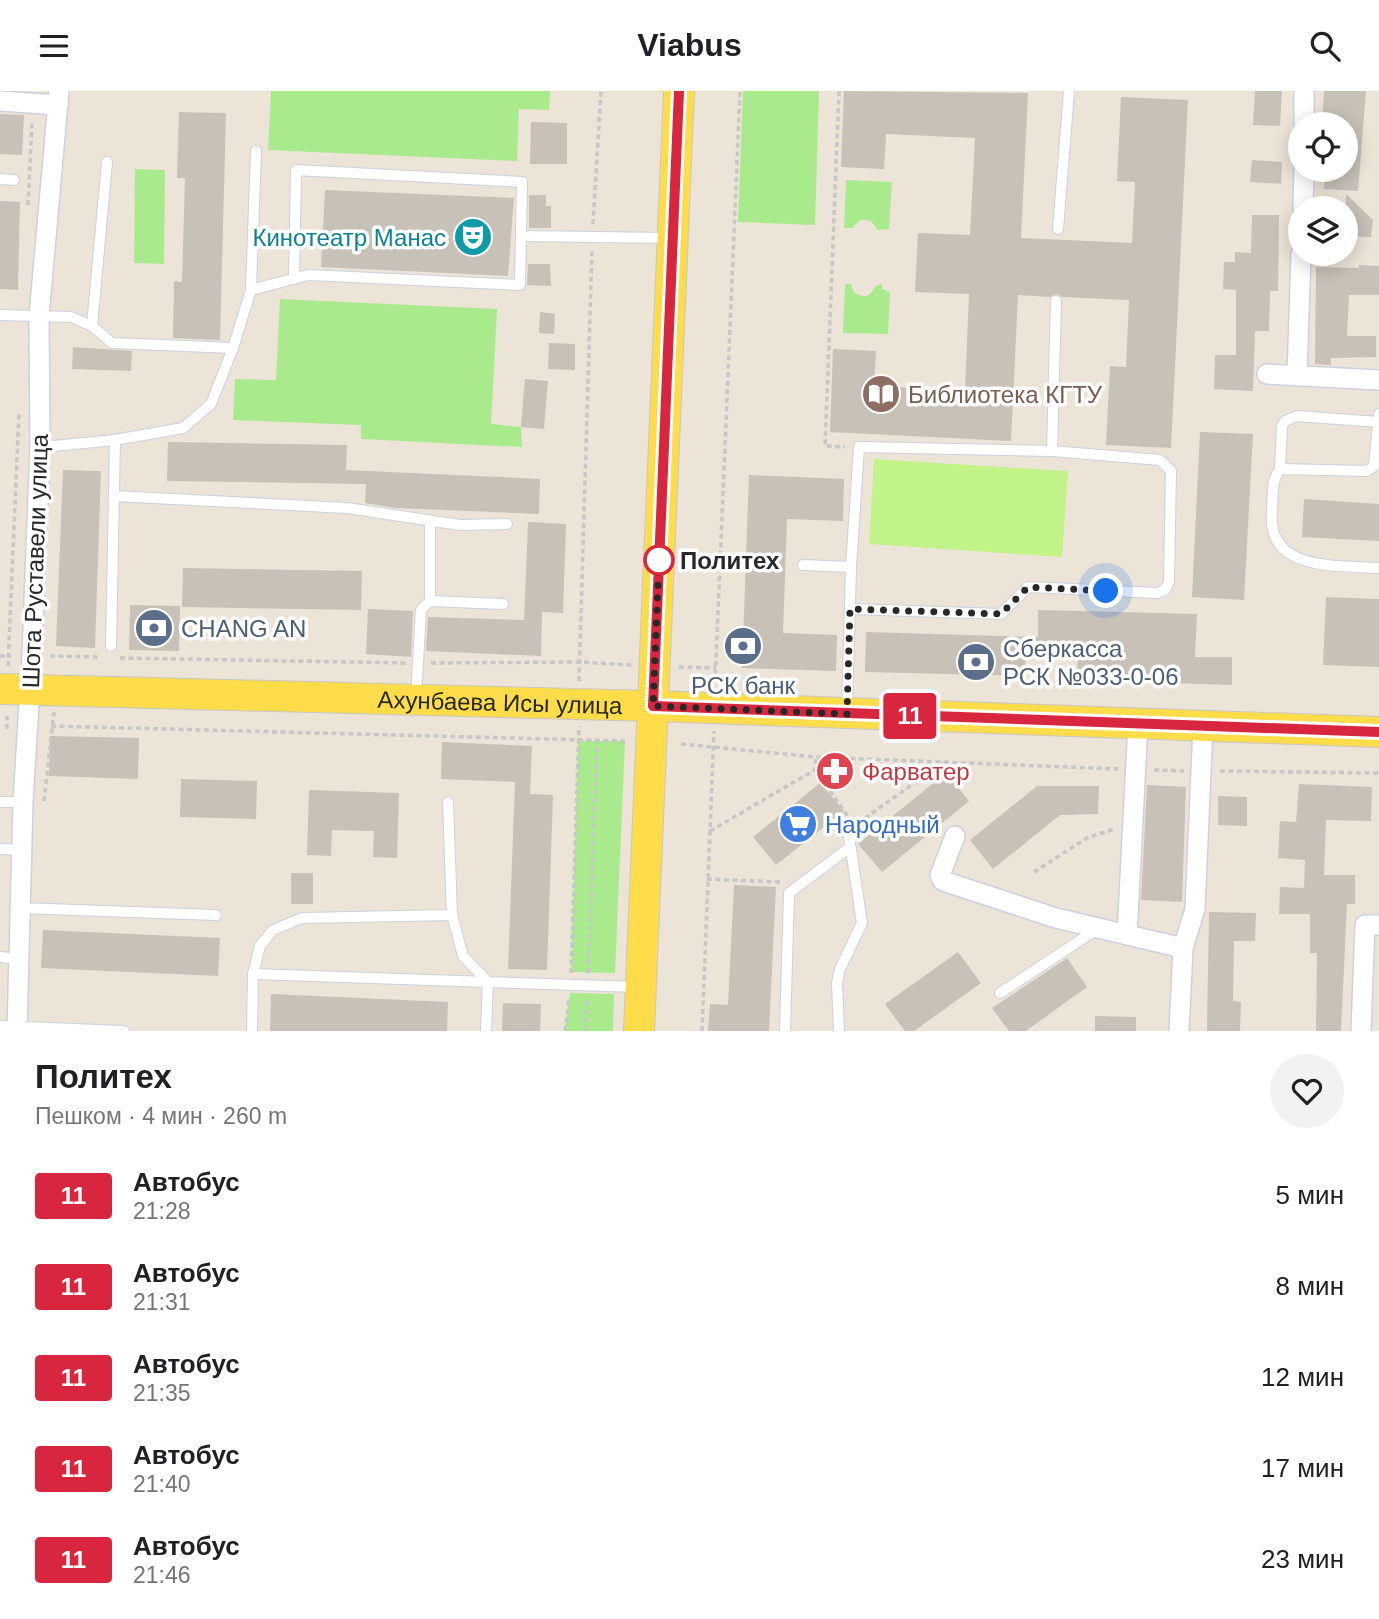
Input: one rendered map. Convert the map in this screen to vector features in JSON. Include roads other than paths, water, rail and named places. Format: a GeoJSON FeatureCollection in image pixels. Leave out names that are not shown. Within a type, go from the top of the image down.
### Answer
{"type":"FeatureCollection","features":[{"type":"Feature","properties":{"kind":"main road"},"geometry":{"type":"LineString","coordinates":[[639,1031],[679,91]]}},
{"type":"Feature","properties":{"kind":"main road","name":"Ахунбаева Исы улица"},"geometry":{"type":"LineString","coordinates":[[13,690],[653,706],[1379,732]]}},
{"type":"Feature","properties":{"kind":"street"},"geometry":{"type":"LineString","coordinates":[[1304,91],[1304,112]]}},
{"type":"Feature","properties":{"kind":"street"},"geometry":{"type":"LineString","coordinates":[[0,101],[58,98]]}},
{"type":"Feature","properties":{"kind":"street","name":"Шота Руставели улица"},"geometry":{"type":"LineString","coordinates":[[12,1028],[10,958],[20,908],[28,725],[13,690],[33,655],[40,444],[39,316],[58,98]]}},
{"type":"Feature","properties":{"kind":"street"},"geometry":{"type":"LineString","coordinates":[[1297,376],[1301,266]]}},
{"type":"Feature","properties":{"kind":"street"},"geometry":{"type":"LineString","coordinates":[[1267,374],[1379,380]]}},
{"type":"Feature","properties":{"kind":"street"},"geometry":{"type":"LineString","coordinates":[[1127,935],[1138,724]]}},
{"type":"Feature","properties":{"kind":"street"},"geometry":{"type":"LineString","coordinates":[[1179,1031],[1183,949],[1195,909],[1203,726]]}},
{"type":"Feature","properties":{"kind":"street"},"geometry":{"type":"LineString","coordinates":[[955,836],[940,875],[943,881],[989,898],[1183,949]]}},
{"type":"Feature","properties":{"kind":"street"},"geometry":{"type":"LineString","coordinates":[[1361,1031],[1365,925],[1379,925]]}},
{"type":"Feature","properties":{"kind":"lane"},"geometry":{"type":"LineString","coordinates":[[1058,229],[1069,91]]}},
{"type":"Feature","properties":{"kind":"lane"},"geometry":{"type":"LineString","coordinates":[[40,444],[53,446],[115,440],[183,428],[211,404],[233,348],[251,290],[256,151]]}},
{"type":"Feature","properties":{"kind":"lane"},"geometry":{"type":"LineString","coordinates":[[92,326],[107,162]]}},
{"type":"Feature","properties":{"kind":"lane"},"geometry":{"type":"LineString","coordinates":[[251,290],[293,279],[308,275],[520,285],[522,182],[296,170],[293,279]]}},
{"type":"Feature","properties":{"kind":"lane"},"geometry":{"type":"LineString","coordinates":[[0,179],[14,180]]}},
{"type":"Feature","properties":{"kind":"lane"},"geometry":{"type":"LineString","coordinates":[[523,236],[673,238]]}},
{"type":"Feature","properties":{"kind":"lane"},"geometry":{"type":"LineString","coordinates":[[1052,451],[1056,301]]}},
{"type":"Feature","properties":{"kind":"lane"},"geometry":{"type":"LineString","coordinates":[[0,315],[71,317],[92,326],[112,343],[233,348]]}},
{"type":"Feature","properties":{"kind":"lane"},"geometry":{"type":"LineString","coordinates":[[1280,469],[1367,471],[1377,458],[1379,414]]}},
{"type":"Feature","properties":{"kind":"lane"},"geometry":{"type":"LineString","coordinates":[[1379,422],[1297,416],[1285,421],[1282,426],[1280,469],[1274,476],[1271,520],[1275,541],[1282,550],[1302,561],[1379,568]]}},
{"type":"Feature","properties":{"kind":"lane"},"geometry":{"type":"LineString","coordinates":[[111,646],[115,440]]}},
{"type":"Feature","properties":{"kind":"lane"},"geometry":{"type":"LineString","coordinates":[[847,714],[851,567],[859,447],[1052,451],[1160,460],[1168,464],[1171,471],[1169,582],[1166,590],[1157,593],[1028,587],[1001,614],[850,609]]}},
{"type":"Feature","properties":{"kind":"lane"},"geometry":{"type":"LineString","coordinates":[[114,496],[347,508],[430,521],[507,524]]}},
{"type":"Feature","properties":{"kind":"lane"},"geometry":{"type":"LineString","coordinates":[[416,700],[421,610],[430,601],[430,521]]}},
{"type":"Feature","properties":{"kind":"lane"},"geometry":{"type":"LineString","coordinates":[[803,565],[851,567]]}},
{"type":"Feature","properties":{"kind":"lane"},"geometry":{"type":"LineString","coordinates":[[430,601],[503,604]]}},
{"type":"Feature","properties":{"kind":"lane"},"geometry":{"type":"LineString","coordinates":[[0,802],[23,802]]}},
{"type":"Feature","properties":{"kind":"lane"},"geometry":{"type":"LineString","coordinates":[[448,802],[452,915],[463,956],[488,982],[486,1031]]}},
{"type":"Feature","properties":{"kind":"lane"},"geometry":{"type":"LineString","coordinates":[[839,1031],[837,983],[840,969],[862,923],[848,830]]}},
{"type":"Feature","properties":{"kind":"lane"},"geometry":{"type":"LineString","coordinates":[[785,1031],[789,893],[850,847]]}},
{"type":"Feature","properties":{"kind":"lane"},"geometry":{"type":"LineString","coordinates":[[0,849],[22,850]]}},
{"type":"Feature","properties":{"kind":"lane"},"geometry":{"type":"LineString","coordinates":[[20,908],[216,915]]}},
{"type":"Feature","properties":{"kind":"lane"},"geometry":{"type":"LineString","coordinates":[[252,1031],[253,974],[260,946],[272,930],[302,918],[452,915]]}},
{"type":"Feature","properties":{"kind":"lane"},"geometry":{"type":"LineString","coordinates":[[1000,993],[1099,928]]}},
{"type":"Feature","properties":{"kind":"lane"},"geometry":{"type":"LineString","coordinates":[[253,974],[641,987]]}},
{"type":"Feature","properties":{"kind":"lane"},"geometry":{"type":"LineString","coordinates":[[12,1028],[124,1031]]}},
{"type":"Feature","properties":{"kind":"place","name":"Кинотеатр Манас"},"geometry":{"type":"Point","coordinates":[473,237]}},
{"type":"Feature","properties":{"kind":"place","name":"Библиотека КГТУ"},"geometry":{"type":"Point","coordinates":[881,394]}},
{"type":"Feature","properties":{"kind":"place","name":"Политех"},"geometry":{"type":"Point","coordinates":[659,560]}},
{"type":"Feature","properties":{"kind":"place","name":"CHANG AN"},"geometry":{"type":"Point","coordinates":[154,628]}},
{"type":"Feature","properties":{"kind":"place","name":"РСК банк"},"geometry":{"type":"Point","coordinates":[743,646]}},
{"type":"Feature","properties":{"kind":"place","name":"Сберкасса РСК №033-0-06"},"geometry":{"type":"Point","coordinates":[976,662]}},
{"type":"Feature","properties":{"kind":"place","name":"Фарватер"},"geometry":{"type":"Point","coordinates":[835,771]}},
{"type":"Feature","properties":{"kind":"place","name":"Народный"},"geometry":{"type":"Point","coordinates":[798,824]}}]}
